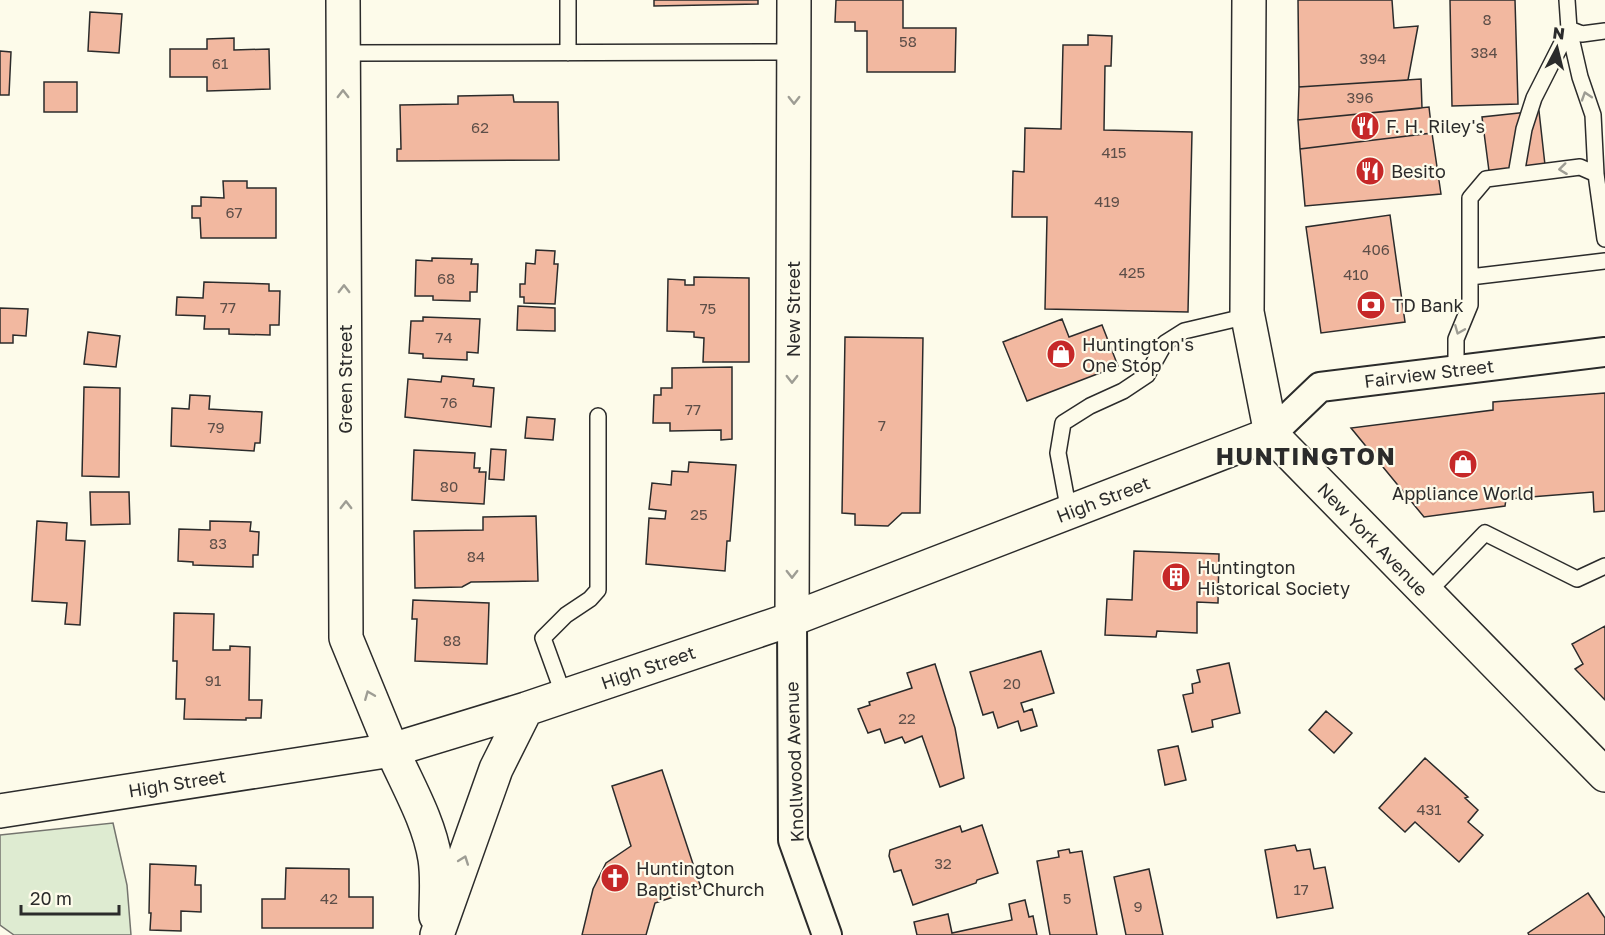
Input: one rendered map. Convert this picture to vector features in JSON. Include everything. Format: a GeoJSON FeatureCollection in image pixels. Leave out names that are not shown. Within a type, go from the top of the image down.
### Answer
{"type":"FeatureCollection","features":[{"type":"Feature","properties":{"kind":"main road","name":"Green Street"},"geometry":{"type":"LineString","coordinates":[[343,0],[346,638],[425,824],[435,859],[436,935]]}},
{"type":"Feature","properties":{"kind":"main road","name":"New Street"},"geometry":{"type":"LineString","coordinates":[[792,619],[794,0]]}},
{"type":"Feature","properties":{"kind":"main road"},"geometry":{"type":"LineString","coordinates":[[1249,0],[1248,316],[1271,434]]}},
{"type":"Feature","properties":{"kind":"main road","name":"High Street"},"geometry":{"type":"LineString","coordinates":[[0,811],[392,750],[526,709],[792,619],[1271,434]]}},
{"type":"Feature","properties":{"kind":"main road","name":"New York Avenue"},"geometry":{"type":"LineString","coordinates":[[1271,434],[1605,775]]}},
{"type":"Feature","properties":{"kind":"main road"},"geometry":{"type":"LineString","coordinates":[[436,935],[496,769],[526,709]]}},
{"type":"Feature","properties":{"kind":"street","name":"Fairview Street"},"geometry":{"type":"LineString","coordinates":[[1271,434],[1320,387],[1605,352]]}},
{"type":"Feature","properties":{"kind":"street","name":"Knollwood Avenue"},"geometry":{"type":"LineString","coordinates":[[792,619],[793,840],[827,935]]}},
{"type":"Feature","properties":{"kind":"lane"},"geometry":{"type":"LineString","coordinates":[[568,0],[568,53]]}},
{"type":"Feature","properties":{"kind":"lane"},"geometry":{"type":"LineString","coordinates":[[1567,0],[1569,29],[1580,78],[1593,115],[1596,174],[1605,239]]}},
{"type":"Feature","properties":{"kind":"lane"},"geometry":{"type":"LineString","coordinates":[[1569,29],[1582,34],[1605,31]]}},
{"type":"Feature","properties":{"kind":"lane"},"geometry":{"type":"LineString","coordinates":[[1516,175],[1524,129],[1534,98],[1569,29]]}},
{"type":"Feature","properties":{"kind":"lane"},"geometry":{"type":"LineString","coordinates":[[343,52],[794,52]]}},
{"type":"Feature","properties":{"kind":"lane"},"geometry":{"type":"LineString","coordinates":[[1456,370],[1456,339],[1470,305],[1470,198],[1486,179],[1580,167],[1596,174]]}},
{"type":"Feature","properties":{"kind":"lane"},"geometry":{"type":"LineString","coordinates":[[1470,277],[1605,261]]}},
{"type":"Feature","properties":{"kind":"lane"},"geometry":{"type":"LineString","coordinates":[[1070,512],[1058,453],[1063,423],[1090,406],[1123,391],[1147,375],[1165,343],[1184,331],[1248,316]]}},
{"type":"Feature","properties":{"kind":"lane"},"geometry":{"type":"LineString","coordinates":[[564,696],[543,638],[566,615],[590,599],[598,590],[598,416]]}},
{"type":"Feature","properties":{"kind":"lane"},"geometry":{"type":"LineString","coordinates":[[1427,593],[1485,533],[1577,579],[1605,566]]}},
{"type":"Feature","properties":{"kind":"green space"},"geometry":{"type":"Polygon","coordinates":[[[113,823],[127,885],[131,935],[14,935],[0,925],[0,835],[113,823]]]}},
{"type":"Feature","properties":{"kind":"building"},"geometry":{"type":"Polygon","coordinates":[[[654,0],[758,0],[758,4],[654,6],[654,0]]]}},
{"type":"Feature","properties":{"kind":"building"},"geometry":{"type":"Polygon","coordinates":[[[836,0],[903,0],[903,28],[956,28],[955,72],[867,72],[867,31],[855,31],[855,22],[835,22],[836,0]]]}},
{"type":"Feature","properties":{"kind":"building"},"geometry":{"type":"Polygon","coordinates":[[[1298,0],[1392,0],[1394,28],[1418,26],[1408,80],[1299,87],[1298,0]]]}},
{"type":"Feature","properties":{"kind":"building"},"geometry":{"type":"Polygon","coordinates":[[[1450,0],[1515,0],[1518,104],[1452,106],[1450,0]]]}},
{"type":"Feature","properties":{"kind":"building"},"geometry":{"type":"Polygon","coordinates":[[[90,12],[122,14],[119,53],[88,51],[90,12]]]}},
{"type":"Feature","properties":{"kind":"building"},"geometry":{"type":"Polygon","coordinates":[[[1088,35],[1112,36],[1111,66],[1105,66],[1104,130],[1192,132],[1188,312],[1045,309],[1047,217],[1012,217],[1013,171],[1024,172],[1025,128],[1061,129],[1063,45],[1088,45],[1088,35]]]}},
{"type":"Feature","properties":{"kind":"building"},"geometry":{"type":"Polygon","coordinates":[[[234,38],[234,50],[269,49],[270,89],[207,91],[207,77],[170,77],[170,49],[207,49],[207,39],[234,38]]]}},
{"type":"Feature","properties":{"kind":"building"},"geometry":{"type":"Polygon","coordinates":[[[0,51],[11,52],[9,95],[0,95],[0,51]]]}},
{"type":"Feature","properties":{"kind":"building"},"geometry":{"type":"Polygon","coordinates":[[[1421,79],[1422,108],[1298,120],[1299,87],[1421,79]]]}},
{"type":"Feature","properties":{"kind":"building"},"geometry":{"type":"Polygon","coordinates":[[[44,82],[77,82],[77,112],[44,112],[44,82]]]}},
{"type":"Feature","properties":{"kind":"building"},"geometry":{"type":"Polygon","coordinates":[[[513,95],[514,102],[558,102],[559,160],[397,161],[397,149],[401,149],[400,105],[458,104],[458,96],[513,95]]]}},
{"type":"Feature","properties":{"kind":"building","name":"F. H. Riley's"},"geometry":{"type":"Polygon","coordinates":[[[1429,107],[1432,133],[1300,149],[1298,120],[1429,107]]]}},
{"type":"Feature","properties":{"kind":"building"},"geometry":{"type":"Polygon","coordinates":[[[1539,111],[1545,165],[1489,171],[1482,117],[1539,111]]]}},
{"type":"Feature","properties":{"kind":"building","name":"Besito"},"geometry":{"type":"Polygon","coordinates":[[[1432,133],[1441,194],[1305,206],[1300,149],[1432,133]]]}},
{"type":"Feature","properties":{"kind":"building"},"geometry":{"type":"Polygon","coordinates":[[[223,181],[247,181],[247,188],[276,188],[276,238],[201,238],[200,218],[192,218],[192,206],[201,206],[201,197],[224,198],[223,181]]]}},
{"type":"Feature","properties":{"kind":"building"},"geometry":{"type":"Polygon","coordinates":[[[1390,215],[1405,322],[1321,333],[1306,227],[1390,215]]]}},
{"type":"Feature","properties":{"kind":"building"},"geometry":{"type":"Polygon","coordinates":[[[536,250],[555,251],[554,264],[558,264],[555,304],[524,303],[524,297],[520,297],[520,284],[525,284],[526,263],[535,264],[536,250]]]}},
{"type":"Feature","properties":{"kind":"building"},"geometry":{"type":"Polygon","coordinates":[[[432,258],[472,259],[471,264],[478,264],[477,292],[470,292],[470,301],[433,300],[433,296],[415,296],[416,260],[432,261],[432,258]]]}},
{"type":"Feature","properties":{"kind":"building"},"geometry":{"type":"Polygon","coordinates":[[[694,277],[749,278],[749,362],[703,362],[704,338],[694,337],[694,332],[667,331],[668,279],[685,280],[685,285],[694,285],[694,277]]]}},
{"type":"Feature","properties":{"kind":"building"},"geometry":{"type":"Polygon","coordinates":[[[204,282],[269,284],[269,291],[280,291],[279,325],[270,325],[270,335],[229,334],[229,329],[204,329],[205,316],[176,315],[177,297],[203,298],[204,282]]]}},
{"type":"Feature","properties":{"kind":"building"},"geometry":{"type":"Polygon","coordinates":[[[518,306],[555,308],[555,331],[517,330],[518,306]]]}},
{"type":"Feature","properties":{"kind":"building"},"geometry":{"type":"Polygon","coordinates":[[[0,308],[28,309],[26,336],[13,335],[13,343],[0,343],[0,308]]]}},
{"type":"Feature","properties":{"kind":"building"},"geometry":{"type":"Polygon","coordinates":[[[423,317],[480,319],[478,353],[467,352],[467,360],[423,358],[423,354],[409,353],[411,321],[423,321],[423,317]]]}},
{"type":"Feature","properties":{"kind":"building","name":"Huntington's One Stop"},"geometry":{"type":"Polygon","coordinates":[[[1062,319],[1069,337],[1102,325],[1118,366],[1027,401],[1003,342],[1062,319]]]}},
{"type":"Feature","properties":{"kind":"building"},"geometry":{"type":"Polygon","coordinates":[[[88,332],[120,336],[116,367],[84,364],[88,332]]]}},
{"type":"Feature","properties":{"kind":"building"},"geometry":{"type":"Polygon","coordinates":[[[845,337],[923,338],[920,513],[902,513],[888,526],[855,525],[855,514],[842,513],[845,337]]]}},
{"type":"Feature","properties":{"kind":"building"},"geometry":{"type":"Polygon","coordinates":[[[732,367],[732,439],[721,440],[721,430],[670,431],[670,423],[653,423],[654,395],[661,395],[661,388],[672,388],[672,368],[732,367]]]}},
{"type":"Feature","properties":{"kind":"building"},"geometry":{"type":"Polygon","coordinates":[[[442,376],[474,379],[473,386],[494,388],[491,427],[405,417],[408,379],[441,382],[442,376]]]}},
{"type":"Feature","properties":{"kind":"building"},"geometry":{"type":"Polygon","coordinates":[[[84,387],[120,388],[119,477],[82,476],[84,387]]]}},
{"type":"Feature","properties":{"kind":"building"},"geometry":{"type":"Polygon","coordinates":[[[1605,393],[1605,511],[1594,512],[1593,492],[1506,499],[1505,506],[1424,517],[1351,428],[1493,410],[1493,402],[1605,393]]]}},
{"type":"Feature","properties":{"kind":"building"},"geometry":{"type":"Polygon","coordinates":[[[190,395],[210,396],[209,409],[262,412],[260,443],[255,443],[254,451],[171,446],[172,408],[189,409],[190,395]]]}},
{"type":"Feature","properties":{"kind":"building"},"geometry":{"type":"Polygon","coordinates":[[[527,417],[555,419],[553,440],[525,438],[527,417]]]}},
{"type":"Feature","properties":{"kind":"building"},"geometry":{"type":"Polygon","coordinates":[[[491,449],[506,450],[504,480],[489,479],[491,449]]]}},
{"type":"Feature","properties":{"kind":"building"},"geometry":{"type":"Polygon","coordinates":[[[414,450],[475,453],[474,468],[480,468],[479,472],[486,472],[484,504],[412,500],[414,450]]]}},
{"type":"Feature","properties":{"kind":"building"},"geometry":{"type":"Polygon","coordinates":[[[689,462],[736,465],[730,541],[727,541],[725,571],[646,564],[649,518],[665,519],[666,511],[649,509],[652,483],[671,485],[672,471],[688,472],[689,462]]]}},
{"type":"Feature","properties":{"kind":"building"},"geometry":{"type":"Polygon","coordinates":[[[90,492],[129,492],[130,524],[91,525],[90,492]]]}},
{"type":"Feature","properties":{"kind":"building"},"geometry":{"type":"Polygon","coordinates":[[[536,516],[538,581],[471,582],[462,587],[415,588],[414,531],[483,530],[483,517],[536,516]]]}},
{"type":"Feature","properties":{"kind":"building"},"geometry":{"type":"Polygon","coordinates":[[[37,521],[67,523],[66,540],[85,541],[80,625],[65,624],[67,603],[32,601],[37,521]]]}},
{"type":"Feature","properties":{"kind":"building"},"geometry":{"type":"Polygon","coordinates":[[[210,521],[251,522],[250,531],[259,532],[258,555],[253,555],[253,567],[193,565],[193,562],[178,561],[179,529],[210,530],[210,521]]]}},
{"type":"Feature","properties":{"kind":"building","name":"Huntington Historical Society"},"geometry":{"type":"Polygon","coordinates":[[[1134,551],[1219,554],[1218,603],[1197,602],[1197,633],[1157,631],[1156,637],[1105,635],[1107,599],[1132,600],[1134,551]]]}},
{"type":"Feature","properties":{"kind":"building"},"geometry":{"type":"Polygon","coordinates":[[[413,600],[489,603],[487,664],[415,661],[417,619],[412,619],[413,600]]]}},
{"type":"Feature","properties":{"kind":"building"},"geometry":{"type":"Polygon","coordinates":[[[174,613],[214,614],[213,650],[230,650],[230,646],[250,647],[249,700],[262,700],[261,718],[246,718],[246,720],[184,719],[185,699],[176,699],[177,661],[173,661],[174,613]]]}},
{"type":"Feature","properties":{"kind":"building"},"geometry":{"type":"Polygon","coordinates":[[[1605,626],[1605,700],[1575,669],[1583,664],[1572,644],[1605,626]]]}},
{"type":"Feature","properties":{"kind":"building"},"geometry":{"type":"Polygon","coordinates":[[[1041,651],[1054,693],[1021,703],[1024,712],[1032,709],[1037,726],[1021,731],[1018,721],[998,728],[993,712],[983,715],[970,672],[1041,651]]]}},
{"type":"Feature","properties":{"kind":"building"},"geometry":{"type":"Polygon","coordinates":[[[1229,663],[1240,713],[1212,720],[1213,727],[1192,732],[1183,695],[1193,693],[1192,684],[1200,682],[1197,670],[1229,663]]]}},
{"type":"Feature","properties":{"kind":"building"},"geometry":{"type":"Polygon","coordinates":[[[935,664],[955,728],[964,778],[940,787],[922,736],[905,743],[902,737],[885,743],[880,729],[868,733],[858,709],[870,705],[869,702],[912,688],[907,673],[935,664]]]}},
{"type":"Feature","properties":{"kind":"building"},"geometry":{"type":"Polygon","coordinates":[[[1326,711],[1352,733],[1334,753],[1309,730],[1326,711]]]}},
{"type":"Feature","properties":{"kind":"building"},"geometry":{"type":"Polygon","coordinates":[[[1178,746],[1186,780],[1165,785],[1158,750],[1178,746]]]}},
{"type":"Feature","properties":{"kind":"building"},"geometry":{"type":"Polygon","coordinates":[[[1425,758],[1468,797],[1465,798],[1478,810],[1468,822],[1483,835],[1459,862],[1415,822],[1405,832],[1379,808],[1425,758]]]}},
{"type":"Feature","properties":{"kind":"building"},"geometry":{"type":"Polygon","coordinates":[[[662,770],[701,888],[655,903],[646,935],[582,935],[593,889],[606,863],[631,846],[612,786],[662,770]]]}},
{"type":"Feature","properties":{"kind":"building"},"geometry":{"type":"Polygon","coordinates":[[[982,825],[998,873],[913,905],[901,870],[894,872],[889,856],[890,850],[960,826],[962,832],[982,825]]]}},
{"type":"Feature","properties":{"kind":"building"},"geometry":{"type":"Polygon","coordinates":[[[1295,845],[1297,851],[1310,849],[1314,869],[1325,867],[1333,908],[1277,918],[1265,850],[1295,845]]]}},
{"type":"Feature","properties":{"kind":"building"},"geometry":{"type":"Polygon","coordinates":[[[1069,849],[1070,853],[1082,851],[1097,935],[1050,935],[1037,861],[1059,857],[1058,851],[1069,849]]]}},
{"type":"Feature","properties":{"kind":"building"},"geometry":{"type":"Polygon","coordinates":[[[150,864],[196,866],[195,885],[201,885],[201,912],[181,911],[181,931],[150,930],[150,864]]]}},
{"type":"Feature","properties":{"kind":"building"},"geometry":{"type":"Polygon","coordinates":[[[286,868],[349,869],[349,897],[373,897],[373,928],[262,928],[262,899],[285,899],[286,868]]]}},
{"type":"Feature","properties":{"kind":"building"},"geometry":{"type":"Polygon","coordinates":[[[1149,869],[1163,935],[1126,935],[1114,877],[1149,869]]]}},
{"type":"Feature","properties":{"kind":"building"},"geometry":{"type":"Polygon","coordinates":[[[1588,893],[1605,918],[1605,935],[1529,935],[1528,933],[1588,893]]]}},
{"type":"Feature","properties":{"kind":"building"},"geometry":{"type":"Polygon","coordinates":[[[1025,900],[1029,917],[1033,916],[1037,935],[917,935],[914,922],[948,914],[952,933],[1012,920],[1009,904],[1025,900]]]}},
{"type":"Feature","properties":{"kind":"place","name":"F. H. Riley's"},"geometry":{"type":"Point","coordinates":[1365,126]}},
{"type":"Feature","properties":{"kind":"place","name":"Besito"},"geometry":{"type":"Point","coordinates":[1370,171]}},
{"type":"Feature","properties":{"kind":"place","name":"TD Bank"},"geometry":{"type":"Point","coordinates":[1371,305]}},
{"type":"Feature","properties":{"kind":"place","name":"Huntington's One Stop"},"geometry":{"type":"Point","coordinates":[1061,354]}},
{"type":"Feature","properties":{"kind":"place","name":"Appliance World"},"geometry":{"type":"Point","coordinates":[1463,464]}},
{"type":"Feature","properties":{"kind":"place","name":"Huntington Historical Society"},"geometry":{"type":"Point","coordinates":[1176,577]}},
{"type":"Feature","properties":{"kind":"place","name":"Huntington Baptist Church"},"geometry":{"type":"Point","coordinates":[615,878]}},
{"type":"Feature","properties":{"kind":"district","name":"HUNTINGTON"},"geometry":{"type":"Point","coordinates":[1306,455]}}]}
